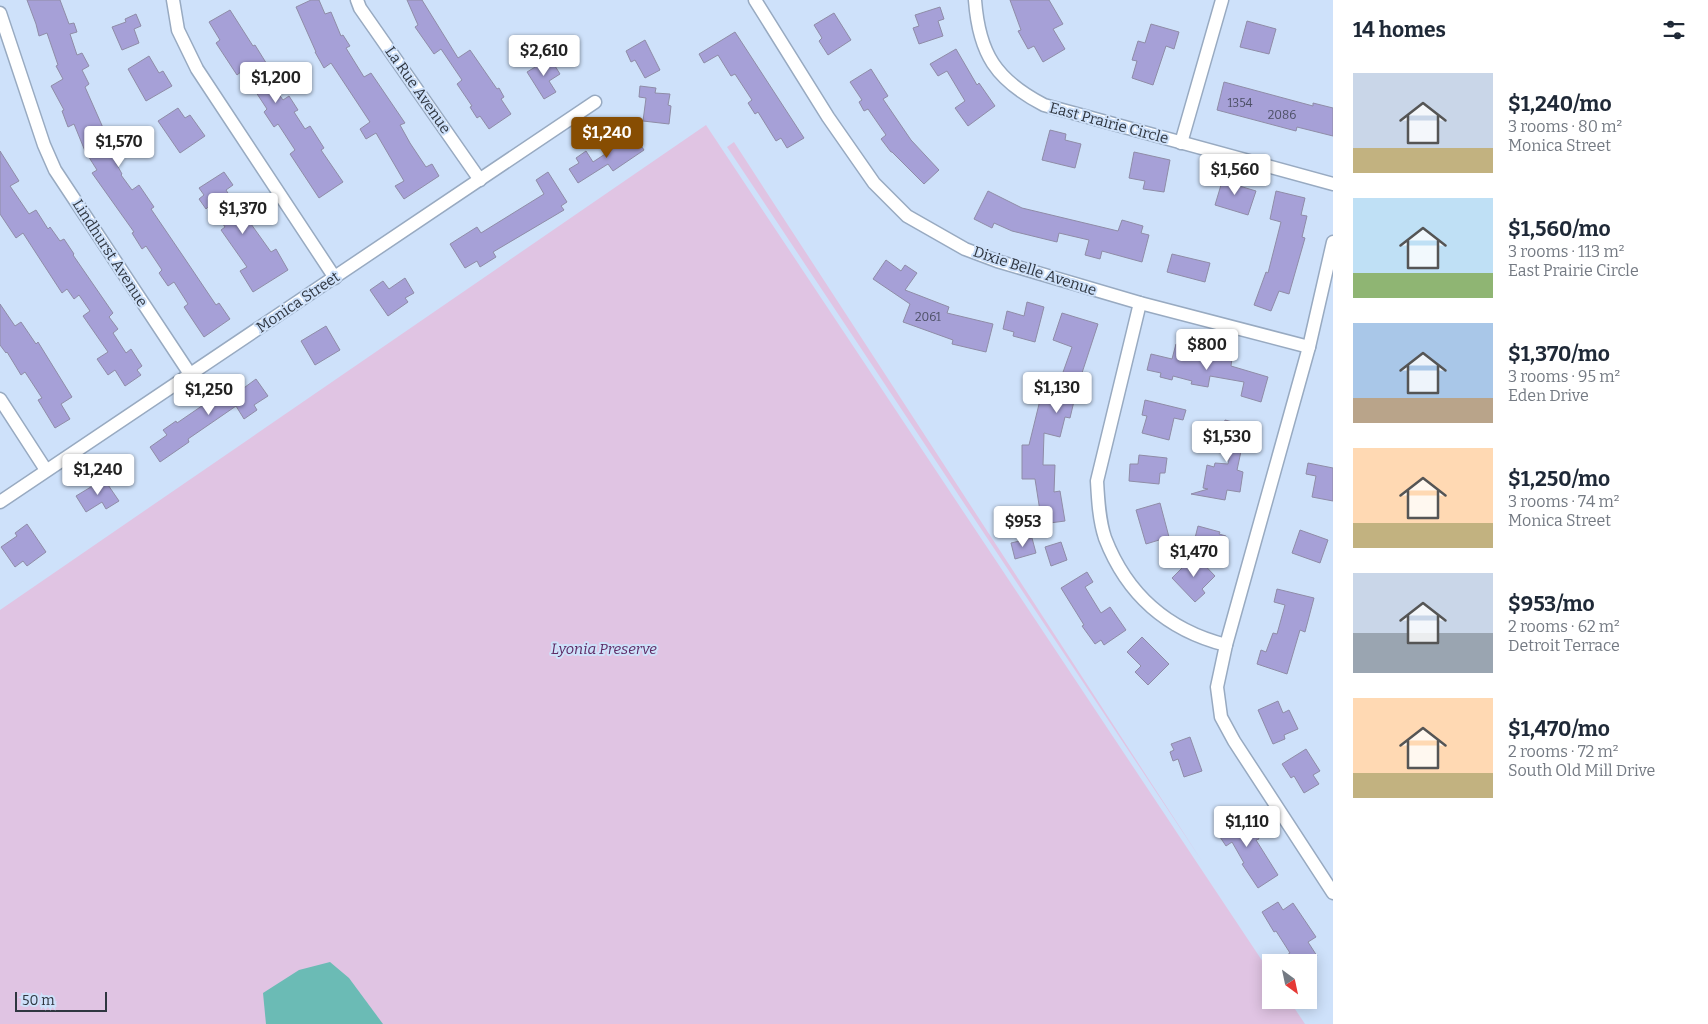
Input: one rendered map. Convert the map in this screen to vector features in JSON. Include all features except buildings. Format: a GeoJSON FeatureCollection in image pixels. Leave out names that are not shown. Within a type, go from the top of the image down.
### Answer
{"type":"FeatureCollection","features":[{"type":"Feature","properties":{"kind":"street"},"geometry":{"type":"LineString","coordinates":[[173,0],[178,30],[197,69],[335,278]]}},
{"type":"Feature","properties":{"kind":"street","name":"La Rue Avenue"},"geometry":{"type":"LineString","coordinates":[[357,0],[360,8],[480,180]]}},
{"type":"Feature","properties":{"kind":"street","name":"Dixie Belle Avenue"},"geometry":{"type":"LineString","coordinates":[[754,0],[828,117],[874,183],[908,216],[966,249],[997,261],[1140,303],[1309,347]]}},
{"type":"Feature","properties":{"kind":"street","name":"East Prairie Circle"},"geometry":{"type":"LineString","coordinates":[[975,0],[977,25],[986,51],[1001,75],[1022,94],[1044,105],[1333,184]]}},
{"type":"Feature","properties":{"kind":"street"},"geometry":{"type":"LineString","coordinates":[[1181,143],[1222,0]]}},
{"type":"Feature","properties":{"kind":"street","name":"Lindhurst Avenue"},"geometry":{"type":"LineString","coordinates":[[0,13],[5,40],[44,145],[56,170],[190,374]]}},
{"type":"Feature","properties":{"kind":"street","name":"Monica Street"},"geometry":{"type":"LineString","coordinates":[[0,502],[595,102]]}},
{"type":"Feature","properties":{"kind":"street"},"geometry":{"type":"LineString","coordinates":[[1333,242],[1309,347],[1226,645],[1217,687],[1221,717],[1239,749],[1333,893]]}},
{"type":"Feature","properties":{"kind":"street"},"geometry":{"type":"LineString","coordinates":[[1140,303],[1097,481],[1098,505],[1105,537],[1121,569],[1143,600],[1164,618],[1202,639],[1226,645]]}},
{"type":"Feature","properties":{"kind":"street"},"geometry":{"type":"LineString","coordinates":[[0,399],[46,470]]}},
{"type":"Feature","properties":{"kind":"green space","name":"Lyonia Preserve"},"geometry":{"type":"Polygon","coordinates":[[[706,125],[1262,960],[1262,1009],[1295,1009],[1305,1024],[0,1024],[0,610],[706,125]]]}},
{"type":"Feature","properties":{"kind":"green space"},"geometry":{"type":"Polygon","coordinates":[[[734,142],[758,179],[1202,861],[727,147],[734,142]]]}},
{"type":"Feature","properties":{"kind":"shaded area"},"geometry":{"type":"Polygon","coordinates":[[[330,962],[349,978],[383,1024],[266,1024],[263,993],[299,970],[330,962]]]}}]}
